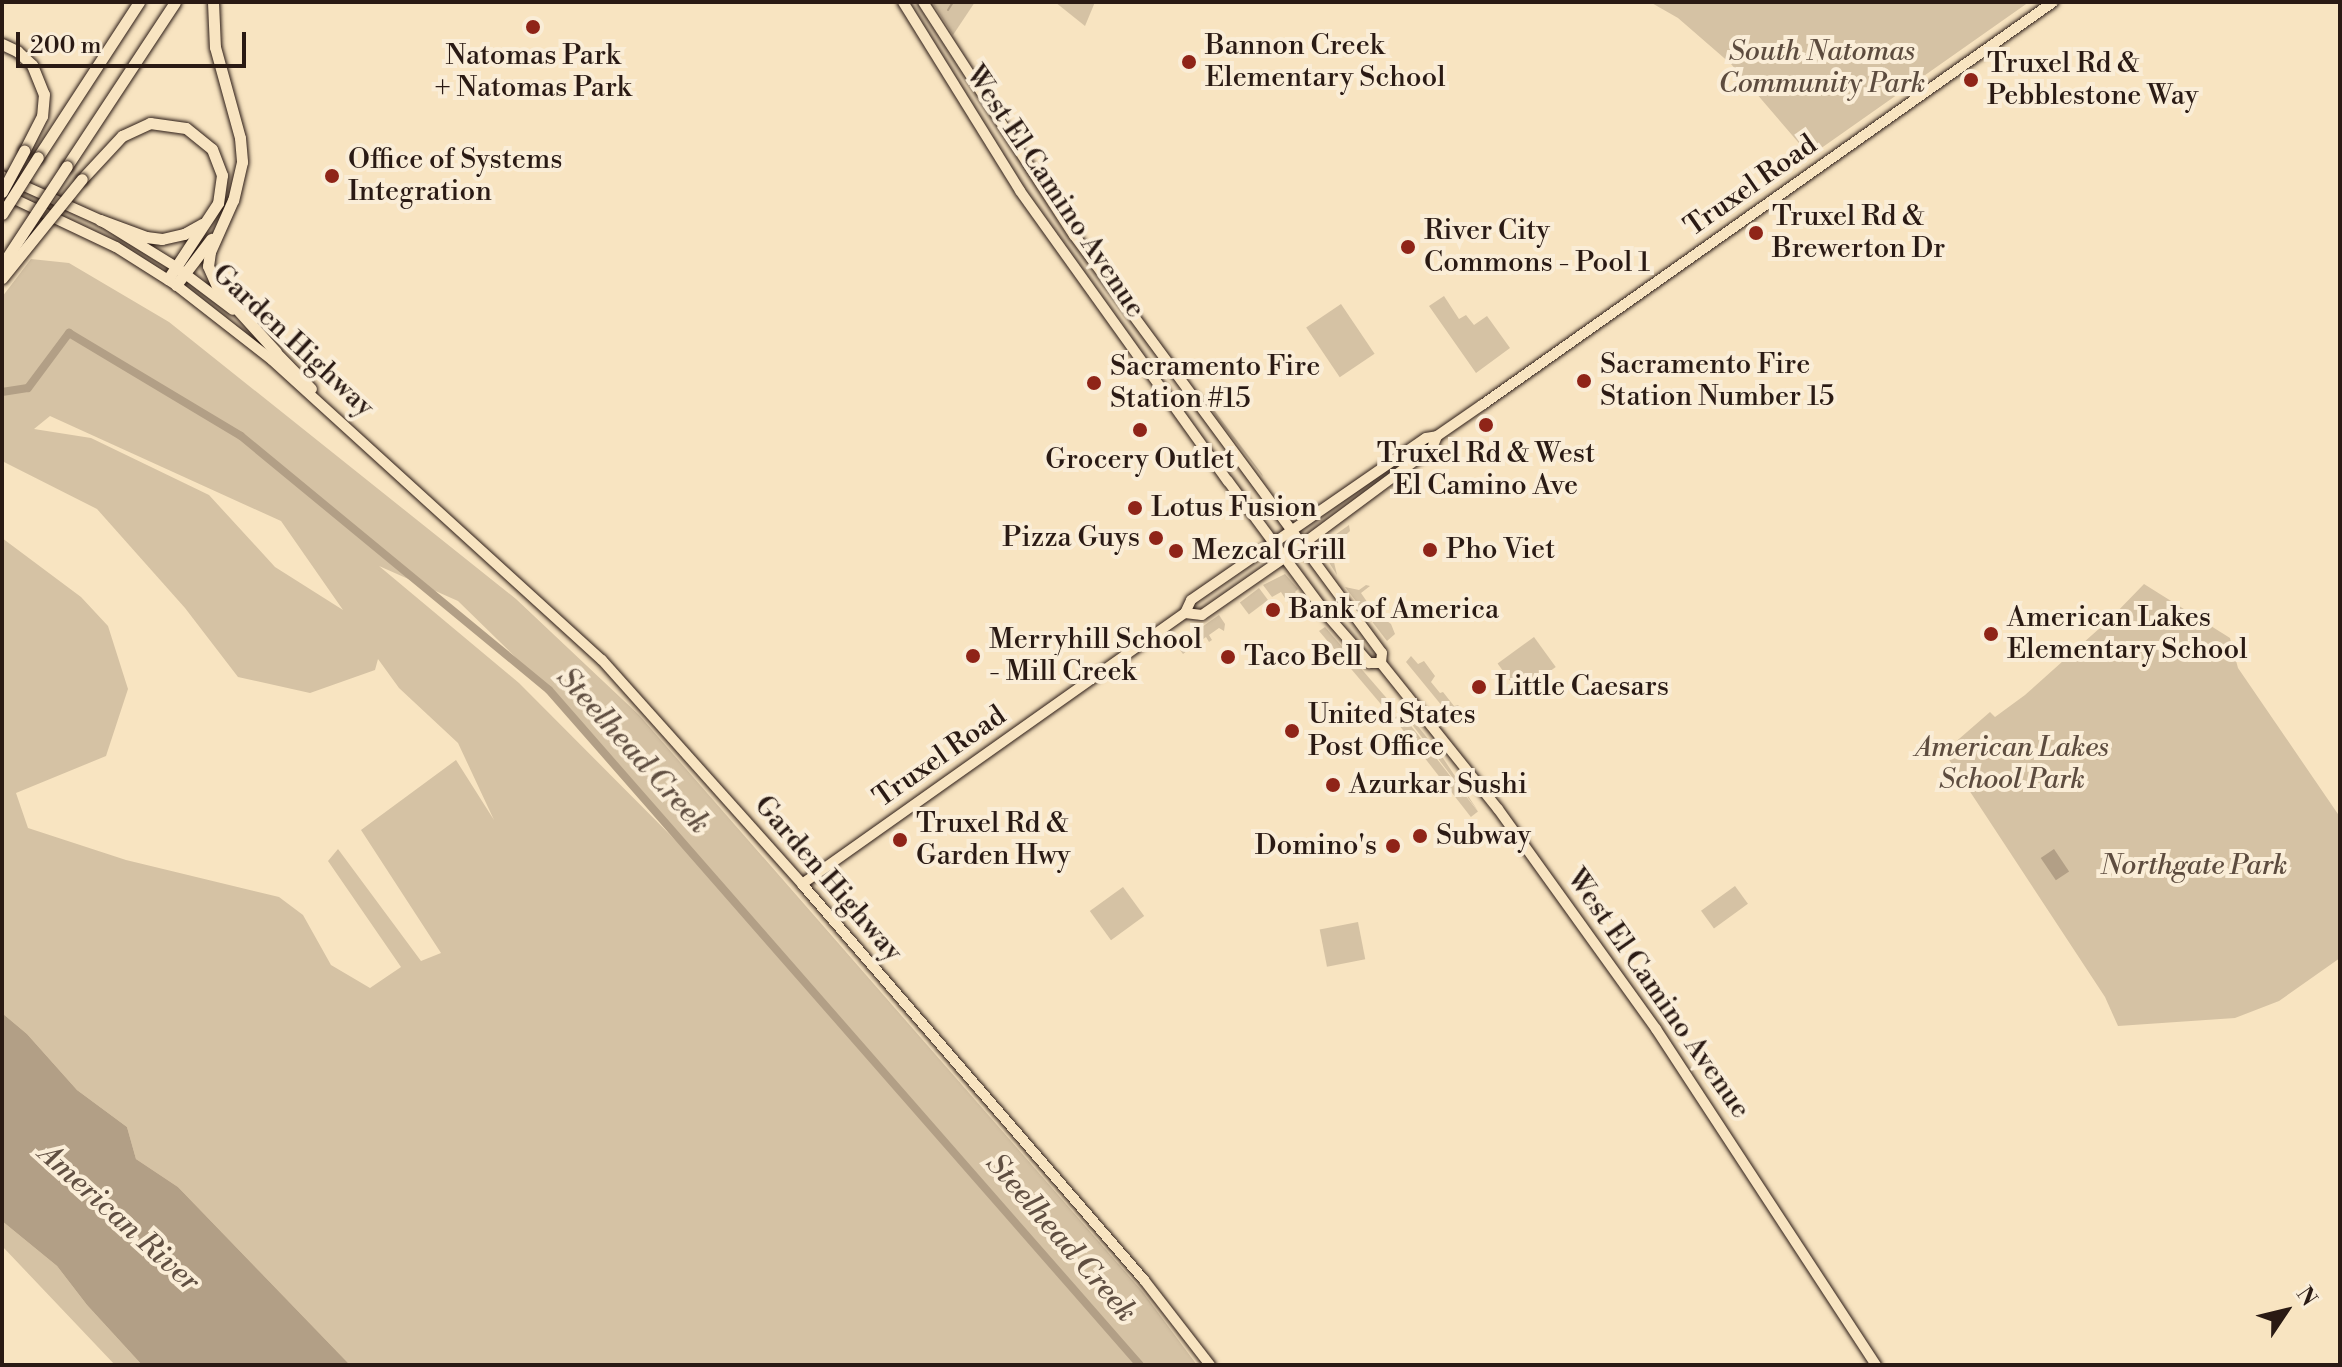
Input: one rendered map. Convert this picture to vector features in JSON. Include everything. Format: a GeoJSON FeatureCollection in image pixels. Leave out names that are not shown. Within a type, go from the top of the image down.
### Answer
{"type":"FeatureCollection","features":[{"type":"Feature","properties":{"kind":"highway"},"geometry":{"type":"LineString","coordinates":[[2,214],[139,2]]}},
{"type":"Feature","properties":{"kind":"highway"},"geometry":{"type":"LineString","coordinates":[[2,265],[175,2]]}},
{"type":"Feature","properties":{"kind":"highway"},"geometry":{"type":"LineString","coordinates":[[213,2],[215,47],[240,138],[242,162],[233,200],[209,258],[213,282],[276,352]]}},
{"type":"Feature","properties":{"kind":"highway"},"geometry":{"type":"LineString","coordinates":[[2,44],[17,51],[32,65],[44,94],[39,124],[2,193]]}},
{"type":"Feature","properties":{"kind":"highway"},"geometry":{"type":"LineString","coordinates":[[2,278],[82,179],[129,131],[150,123],[178,125],[206,143],[220,164],[222,193],[172,282]]}},
{"type":"Feature","properties":{"kind":"highway"},"geometry":{"type":"LineString","coordinates":[[100,220],[146,237],[162,239],[184,234],[208,218]]}},
{"type":"Feature","properties":{"kind":"highway"},"geometry":{"type":"LineString","coordinates":[[180,270],[219,229]]}},
{"type":"Feature","properties":{"kind":"main road","name":"West El Camino Avenue"},"geometry":{"type":"LineString","coordinates":[[903,2],[1020,191],[1284,558],[1326,614],[1369,663],[1381,663]]}},
{"type":"Feature","properties":{"kind":"main road","name":"West El Camino Avenue"},"geometry":{"type":"LineString","coordinates":[[923,2],[1074,235],[1300,546],[1382,653],[1381,663],[1498,809],[1656,1029],[1876,1365]]}},
{"type":"Feature","properties":{"kind":"main road","name":"Truxel Road"},"geometry":{"type":"LineString","coordinates":[[802,884],[1185,613],[1191,600],[1431,437],[2053,2]]}},
{"type":"Feature","properties":{"kind":"main road","name":"Garden Highway"},"geometry":{"type":"LineString","coordinates":[[2,176],[100,220],[180,270],[232,309],[378,456]]}},
{"type":"Feature","properties":{"kind":"main road","name":"Garden Highway"},"geometry":{"type":"LineString","coordinates":[[2,193],[116,247],[172,282],[272,360],[602,660],[802,884],[1144,1280],[1210,1365]]}},
{"type":"Feature","properties":{"kind":"main road","name":"Truxel Road"},"geometry":{"type":"LineString","coordinates":[[1185,613],[1202,615],[1284,558],[1432,448],[1431,437]]}},
{"type":"Feature","properties":{"kind":"green space"},"geometry":{"type":"Polygon","coordinates":[[[932,2],[975,2],[953,35],[932,2]]]}},
{"type":"Feature","properties":{"kind":"green space"},"geometry":{"type":"Polygon","coordinates":[[[1055,2],[1095,2],[1085,26],[1055,2]]]}},
{"type":"Feature","properties":{"kind":"green space","name":"South Natomas Community Park"},"geometry":{"type":"Polygon","coordinates":[[[1650,2],[2029,2],[1810,156],[1731,64],[1678,18],[1650,2]]]}},
{"type":"Feature","properties":{"kind":"green space"},"geometry":{"type":"Polygon","coordinates":[[[31,259],[69,263],[169,322],[516,599],[639,715],[1142,1291],[1197,1365],[350,1365],[178,1187],[136,1159],[127,1127],[77,1090],[27,1034],[2,1013],[2,538],[81,597],[108,626],[128,689],[106,756],[16,793],[28,828],[126,860],[279,897],[303,915],[331,965],[370,988],[401,967],[328,861],[338,849],[421,961],[441,953],[361,830],[456,760],[494,820],[458,743],[399,688],[378,659],[375,670],[310,693],[238,677],[185,608],[97,509],[2,461],[2,297],[31,259]],[[50,416],[34,429],[91,438],[209,495],[275,567],[343,610],[281,521],[50,416]],[[379,566],[519,683],[741,906],[549,690],[458,601],[379,566]]]}},
{"type":"Feature","properties":{"kind":"green space"},"geometry":{"type":"Polygon","coordinates":[[[1444,296],[1459,319],[1466,315],[1474,325],[1487,316],[1510,348],[1476,373],[1429,306],[1444,296]]]}},
{"type":"Feature","properties":{"kind":"green space"},"geometry":{"type":"Polygon","coordinates":[[[1341,304],[1375,354],[1340,377],[1306,327],[1341,304]]]}},
{"type":"Feature","properties":{"kind":"green space"},"geometry":{"type":"Polygon","coordinates":[[[1197,387],[1262,474],[1263,477],[1219,421],[1197,387]]]}},
{"type":"Feature","properties":{"kind":"green space"},"geometry":{"type":"Polygon","coordinates":[[[1349,525],[1350,531],[1331,549],[1337,575],[1321,550],[1325,542],[1349,525]]]}},
{"type":"Feature","properties":{"kind":"green space"},"geometry":{"type":"Polygon","coordinates":[[[1285,574],[1298,589],[1295,592],[1300,599],[1303,597],[1317,616],[1310,619],[1293,611],[1281,592],[1272,597],[1263,585],[1285,574]]]}},
{"type":"Feature","properties":{"kind":"green space","name":"Northgate Park"},"geometry":{"type":"Polygon","coordinates":[[[2144,584],[2230,638],[2238,668],[2340,817],[2340,958],[2279,1001],[2235,1018],[2118,1026],[2105,997],[1944,752],[1990,712],[1995,717],[2025,695],[2144,584]]]}},
{"type":"Feature","properties":{"kind":"green space"},"geometry":{"type":"Polygon","coordinates":[[[1370,586],[1361,593],[1372,609],[1365,613],[1345,587],[1359,590],[1370,586]]]}},
{"type":"Feature","properties":{"kind":"green space"},"geometry":{"type":"Polygon","coordinates":[[[1259,588],[1268,600],[1249,614],[1240,602],[1259,588]]]}},
{"type":"Feature","properties":{"kind":"green space"},"geometry":{"type":"Polygon","coordinates":[[[1373,611],[1391,624],[1395,634],[1387,641],[1367,615],[1373,611]]]}},
{"type":"Feature","properties":{"kind":"green space"},"geometry":{"type":"Polygon","coordinates":[[[1219,615],[1225,624],[1224,631],[1219,628],[1209,635],[1212,640],[1209,642],[1206,637],[1195,645],[1197,650],[1192,647],[1183,654],[1176,645],[1219,615]]]}},
{"type":"Feature","properties":{"kind":"green space"},"geometry":{"type":"Polygon","coordinates":[[[1325,627],[1390,702],[1385,709],[1319,631],[1325,627]]]}},
{"type":"Feature","properties":{"kind":"green space"},"geometry":{"type":"Polygon","coordinates":[[[1534,637],[1556,667],[1519,693],[1498,663],[1534,637]]]}},
{"type":"Feature","properties":{"kind":"green space"},"geometry":{"type":"Polygon","coordinates":[[[1411,656],[1418,664],[1424,661],[1435,676],[1431,682],[1454,706],[1459,705],[1456,708],[1463,717],[1456,723],[1406,662],[1411,656]]]}},
{"type":"Feature","properties":{"kind":"green space"},"geometry":{"type":"Polygon","coordinates":[[[1404,709],[1441,755],[1478,811],[1401,710],[1404,709]]]}},
{"type":"Feature","properties":{"kind":"green space"},"geometry":{"type":"Polygon","coordinates":[[[1401,713],[1478,812],[1471,817],[1394,719],[1401,713]]]}},
{"type":"Feature","properties":{"kind":"green space"},"geometry":{"type":"Polygon","coordinates":[[[1735,886],[1748,904],[1714,928],[1701,911],[1735,886]]]}},
{"type":"Feature","properties":{"kind":"green space"},"geometry":{"type":"Polygon","coordinates":[[[1123,887],[1144,916],[1111,940],[1090,911],[1123,887]]]}},
{"type":"Feature","properties":{"kind":"green space"},"geometry":{"type":"Polygon","coordinates":[[[1358,922],[1365,959],[1327,967],[1320,929],[1358,922]]]}},
{"type":"Feature","properties":{"kind":"green space"},"geometry":{"type":"Polygon","coordinates":[[[2,1221],[57,1266],[87,1305],[142,1365],[115,1365],[2,1246],[2,1221]]]}},
{"type":"Feature","properties":{"kind":"water"},"geometry":{"type":"Polygon","coordinates":[[[2054,849],[2069,871],[2056,880],[2041,858],[2054,849]]]}},
{"type":"Feature","properties":{"kind":"water","name":"American River"},"geometry":{"type":"Polygon","coordinates":[[[2,1013],[27,1034],[77,1090],[127,1127],[136,1159],[178,1187],[350,1365],[142,1365],[87,1305],[57,1266],[2,1221],[2,1013]]]}},
{"type":"Feature","properties":{"kind":"waterway"},"geometry":{"type":"LineString","coordinates":[[948,10],[953,2]]}},
{"type":"Feature","properties":{"kind":"waterway"},"geometry":{"type":"LineString","coordinates":[[1080,2],[1088,2]]}},
{"type":"Feature","properties":{"kind":"waterway","name":"Steelhead Creek"},"geometry":{"type":"LineString","coordinates":[[2,392],[28,388],[69,333],[241,436],[549,690],[1140,1365]]}},
{"type":"Feature","properties":{"kind":"place","name":"Natomas Park + Natomas Park"},"geometry":{"type":"Point","coordinates":[533,27]}},
{"type":"Feature","properties":{"kind":"place","name":"Bannon Creek Elementary School"},"geometry":{"type":"Point","coordinates":[1189,62]}},
{"type":"Feature","properties":{"kind":"place","name":"Truxel Rd & Pebblestone Way"},"geometry":{"type":"Point","coordinates":[1971,80]}},
{"type":"Feature","properties":{"kind":"place","name":"Office of Systems Integration"},"geometry":{"type":"Point","coordinates":[332,176]}},
{"type":"Feature","properties":{"kind":"place","name":"Truxel Rd & Brewerton Dr"},"geometry":{"type":"Point","coordinates":[1756,233]}},
{"type":"Feature","properties":{"kind":"place","name":"River City Commons - Pool 1"},"geometry":{"type":"Point","coordinates":[1408,247]}},
{"type":"Feature","properties":{"kind":"place","name":"Sacramento Fire Station Number 15"},"geometry":{"type":"Point","coordinates":[1584,381]}},
{"type":"Feature","properties":{"kind":"place","name":"Sacramento Fire Station #15"},"geometry":{"type":"Point","coordinates":[1094,383]}},
{"type":"Feature","properties":{"kind":"place","name":"Truxel Rd & West El Camino Ave"},"geometry":{"type":"Point","coordinates":[1486,425]}},
{"type":"Feature","properties":{"kind":"place","name":"Grocery Outlet"},"geometry":{"type":"Point","coordinates":[1140,430]}},
{"type":"Feature","properties":{"kind":"place","name":"Lotus Fusion"},"geometry":{"type":"Point","coordinates":[1135,508]}},
{"type":"Feature","properties":{"kind":"place","name":"Pizza Guys"},"geometry":{"type":"Point","coordinates":[1156,538]}},
{"type":"Feature","properties":{"kind":"place","name":"Pho Viet"},"geometry":{"type":"Point","coordinates":[1430,550]}},
{"type":"Feature","properties":{"kind":"place","name":"Mezcal Grill"},"geometry":{"type":"Point","coordinates":[1176,551]}},
{"type":"Feature","properties":{"kind":"place","name":"Bank of America"},"geometry":{"type":"Point","coordinates":[1273,610]}},
{"type":"Feature","properties":{"kind":"place","name":"American Lakes Elementary School"},"geometry":{"type":"Point","coordinates":[1991,634]}},
{"type":"Feature","properties":{"kind":"place","name":"Merryhill School - Mill Creek"},"geometry":{"type":"Point","coordinates":[973,656]}},
{"type":"Feature","properties":{"kind":"place","name":"Taco Bell"},"geometry":{"type":"Point","coordinates":[1228,657]}},
{"type":"Feature","properties":{"kind":"place","name":"Little Caesars"},"geometry":{"type":"Point","coordinates":[1479,687]}},
{"type":"Feature","properties":{"kind":"place","name":"United States Post Office"},"geometry":{"type":"Point","coordinates":[1292,731]}},
{"type":"Feature","properties":{"kind":"place","name":"Azurkar Sushi"},"geometry":{"type":"Point","coordinates":[1333,785]}},
{"type":"Feature","properties":{"kind":"place","name":"Subway"},"geometry":{"type":"Point","coordinates":[1420,836]}},
{"type":"Feature","properties":{"kind":"place","name":"Truxel Rd & Garden Hwy"},"geometry":{"type":"Point","coordinates":[900,840]}},
{"type":"Feature","properties":{"kind":"place","name":"Domino's"},"geometry":{"type":"Point","coordinates":[1393,846]}},
{"type":"Feature","properties":{"kind":"park label","name":"American Lakes School Park"},"geometry":{"type":"Point","coordinates":[2012,764]}}]}
